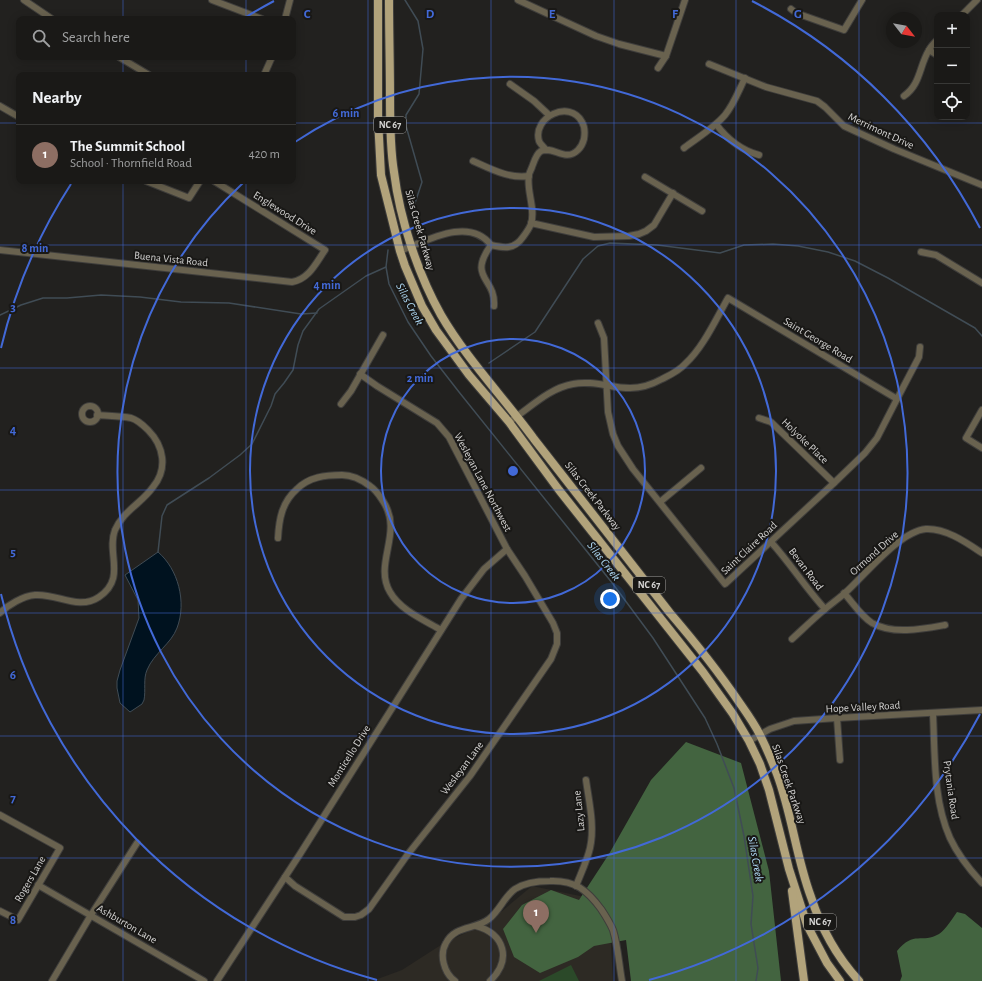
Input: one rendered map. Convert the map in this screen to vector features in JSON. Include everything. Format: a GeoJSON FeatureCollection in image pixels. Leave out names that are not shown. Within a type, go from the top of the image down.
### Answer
{"type":"FeatureCollection","features":[{"type":"Feature","properties":{"kind":"main road","name":"Silas Creek Parkway"},"geometry":{"type":"LineString","coordinates":[[378,0],[378,126],[381,175],[400,251],[422,306],[436,330],[469,375],[509,422],[559,490],[703,672],[733,714],[749,741],[760,764],[769,790],[789,869],[807,925],[827,963],[840,981]]}},
{"type":"Feature","properties":{"kind":"main road","name":"Silas Creek Parkway"},"geometry":{"type":"LineString","coordinates":[[389,0],[390,132],[394,172],[400,210],[424,281],[442,316],[462,346],[725,682],[760,735],[787,805],[811,898],[822,927],[838,953],[859,981]]}},
{"type":"Feature","properties":{"kind":"main road","name":"NC 67"},"geometry":{"type":"LineString","coordinates":[[789,869],[804,981]]}},
{"type":"Feature","properties":{"kind":"street"},"geometry":{"type":"LineString","coordinates":[[24,0],[48,16]]}},
{"type":"Feature","properties":{"kind":"street"},"geometry":{"type":"LineString","coordinates":[[212,0],[254,16]]}},
{"type":"Feature","properties":{"kind":"street"},"geometry":{"type":"LineString","coordinates":[[286,16],[290,0]]}},
{"type":"Feature","properties":{"kind":"street"},"geometry":{"type":"LineString","coordinates":[[518,0],[602,38],[666,56]]}},
{"type":"Feature","properties":{"kind":"street"},"geometry":{"type":"LineString","coordinates":[[658,68],[666,56],[685,0]]}},
{"type":"Feature","properties":{"kind":"street"},"geometry":{"type":"LineString","coordinates":[[791,8],[796,13],[844,30],[862,0]]}},
{"type":"Feature","properties":{"kind":"street"},"geometry":{"type":"LineString","coordinates":[[965,12],[977,0]]}},
{"type":"Feature","properties":{"kind":"street"},"geometry":{"type":"LineString","coordinates":[[904,96],[910,92],[915,85],[929,50],[934,44]]}},
{"type":"Feature","properties":{"kind":"street"},"geometry":{"type":"LineString","coordinates":[[929,50],[934,53]]}},
{"type":"Feature","properties":{"kind":"street"},"geometry":{"type":"LineString","coordinates":[[124,60],[144,72]]}},
{"type":"Feature","properties":{"kind":"street"},"geometry":{"type":"LineString","coordinates":[[265,72],[271,60]]}},
{"type":"Feature","properties":{"kind":"street","name":"Merrimont Drive"},"geometry":{"type":"LineString","coordinates":[[709,64],[766,87],[817,101],[844,126],[894,149],[982,185]]}},
{"type":"Feature","properties":{"kind":"street"},"geometry":{"type":"LineString","coordinates":[[684,148],[716,124],[726,114],[745,78]]}},
{"type":"Feature","properties":{"kind":"street"},"geometry":{"type":"LineString","coordinates":[[510,84],[534,101],[549,115]]}},
{"type":"Feature","properties":{"kind":"street"},"geometry":{"type":"LineString","coordinates":[[0,106],[16,115]]}},
{"type":"Feature","properties":{"kind":"street"},"geometry":{"type":"LineString","coordinates":[[400,251],[447,233],[459,231],[477,234],[486,238],[491,245],[503,248],[513,246],[521,240],[531,223],[532,208],[529,176],[538,155],[541,151],[546,150],[571,155],[581,147],[584,138],[584,125],[577,115],[572,112],[562,111],[549,115],[543,122],[538,135],[540,143],[546,150]]}},
{"type":"Feature","properties":{"kind":"street"},"geometry":{"type":"LineString","coordinates":[[716,124],[722,132],[739,146],[759,155]]}},
{"type":"Feature","properties":{"kind":"street"},"geometry":{"type":"LineString","coordinates":[[473,161],[506,175],[529,176]]}},
{"type":"Feature","properties":{"kind":"street"},"geometry":{"type":"LineString","coordinates":[[645,177],[702,211]]}},
{"type":"Feature","properties":{"kind":"street"},"geometry":{"type":"LineString","coordinates":[[154,184],[189,198],[198,184]]}},
{"type":"Feature","properties":{"kind":"street","name":"Englewood Drive"},"geometry":{"type":"LineString","coordinates":[[219,184],[325,250]]}},
{"type":"Feature","properties":{"kind":"street"},"geometry":{"type":"LineString","coordinates":[[531,223],[594,237],[629,236],[639,234],[654,225],[673,193]]}},
{"type":"Feature","properties":{"kind":"street"},"geometry":{"type":"LineString","coordinates":[[491,245],[482,260],[480,267],[493,294],[494,306]]}},
{"type":"Feature","properties":{"kind":"street","name":"Buena Vista Road"},"geometry":{"type":"LineString","coordinates":[[0,250],[292,282],[299,280],[308,274],[325,250]]}},
{"type":"Feature","properties":{"kind":"street"},"geometry":{"type":"LineString","coordinates":[[921,252],[936,255],[982,283]]}},
{"type":"Feature","properties":{"kind":"street","name":"Saint George Road"},"geometry":{"type":"LineString","coordinates":[[607,385],[624,388],[639,387],[658,381],[680,369],[696,351],[728,298],[897,399]]}},
{"type":"Feature","properties":{"kind":"street","name":"Saint Claire Road"},"geometry":{"type":"LineString","coordinates":[[598,323],[604,338],[610,422],[618,446],[628,463],[725,584],[865,453],[873,443],[919,357],[920,347]]}},
{"type":"Feature","properties":{"kind":"street"},"geometry":{"type":"LineString","coordinates":[[341,404],[351,391],[383,335]]}},
{"type":"Feature","properties":{"kind":"street","name":"Wesleyan Lane Northwest"},"geometry":{"type":"LineString","coordinates":[[360,374],[437,423],[449,437],[507,549]]}},
{"type":"Feature","properties":{"kind":"street"},"geometry":{"type":"LineString","coordinates":[[509,422],[546,395],[560,388],[580,383],[607,385]]}},
{"type":"Feature","properties":{"kind":"street"},"geometry":{"type":"LineString","coordinates":[[982,410],[966,438],[982,448]]}},
{"type":"Feature","properties":{"kind":"street"},"geometry":{"type":"LineString","coordinates":[[0,613],[19,600],[33,595],[53,597],[81,603],[98,598],[108,590],[113,579],[115,564],[112,542],[114,531],[120,520],[130,509],[147,495],[154,486],[160,475],[162,461],[161,448],[154,436],[142,424],[132,418],[98,415]]}},
{"type":"Feature","properties":{"kind":"street","name":"Holyoke Place"},"geometry":{"type":"LineString","coordinates":[[759,418],[771,422],[834,483]]}},
{"type":"Feature","properties":{"kind":"street"},"geometry":{"type":"LineString","coordinates":[[660,502],[701,468]]}},
{"type":"Feature","properties":{"kind":"street"},"geometry":{"type":"LineString","coordinates":[[278,538],[281,512],[289,496],[298,487],[310,479],[329,475],[349,475],[367,483],[376,490],[389,510],[391,528],[389,546],[385,559],[385,578],[390,592],[400,604],[441,630]]}},
{"type":"Feature","properties":{"kind":"street","name":"Ormond Drive"},"geometry":{"type":"LineString","coordinates":[[792,639],[906,537],[929,529],[946,534],[982,553]]}},
{"type":"Feature","properties":{"kind":"street","name":"Bevan Road"},"geometry":{"type":"LineString","coordinates":[[771,542],[788,561],[808,590],[825,609]]}},
{"type":"Feature","properties":{"kind":"street","name":"Monticello Drive"},"geometry":{"type":"LineString","coordinates":[[217,981],[285,877],[461,599],[480,574],[507,549]]}},
{"type":"Feature","properties":{"kind":"street","name":"Wesleyan Lane"},"geometry":{"type":"LineString","coordinates":[[285,877],[295,886],[344,917],[355,917],[361,915],[369,909],[413,848],[470,776],[550,659],[557,644],[557,633],[553,623],[507,549]]}},
{"type":"Feature","properties":{"kind":"street"},"geometry":{"type":"LineString","coordinates":[[844,593],[866,618],[879,626],[908,630],[946,625]]}},
{"type":"Feature","properties":{"kind":"street","name":"Hope Valley Road"},"geometry":{"type":"LineString","coordinates":[[749,741],[770,729],[794,721],[982,710]]}},
{"type":"Feature","properties":{"kind":"street","name":"Prytania Road"},"geometry":{"type":"LineString","coordinates":[[933,714],[939,794],[946,826],[964,861],[982,882]]}},
{"type":"Feature","properties":{"kind":"street"},"geometry":{"type":"LineString","coordinates":[[836,718],[840,760]]}},
{"type":"Feature","properties":{"kind":"street","name":"Lazy Lane"},"geometry":{"type":"LineString","coordinates":[[576,886],[586,864],[592,837],[592,822],[586,780]]}},
{"type":"Feature","properties":{"kind":"street","name":"Rogers Lane"},"geometry":{"type":"LineString","coordinates":[[0,815],[60,848],[18,920],[0,910]]}},
{"type":"Feature","properties":{"kind":"street"},"geometry":{"type":"LineString","coordinates":[[52,981],[91,915],[137,843]]}},
{"type":"Feature","properties":{"kind":"street"},"geometry":{"type":"LineString","coordinates":[[456,981],[448,974],[444,964],[443,956],[445,944],[450,936],[464,928],[476,926],[489,919],[516,889],[539,881],[554,881],[576,886],[590,895],[612,926],[622,981]]}},
{"type":"Feature","properties":{"kind":"street","name":"Ashburton Lane"},"geometry":{"type":"LineString","coordinates":[[38,885],[204,981]]}},
{"type":"Feature","properties":{"kind":"street"},"geometry":{"type":"LineString","coordinates":[[476,926],[487,929],[493,933],[499,940],[502,948],[501,965],[495,976],[490,981]]}},
{"type":"Feature","properties":{"kind":"shaded area"},"geometry":{"type":"Polygon","coordinates":[[[532,886],[585,897],[611,944],[613,981],[372,981],[402,970],[444,943],[489,922],[532,886]]]}},
{"type":"Feature","properties":{"kind":"green space"},"geometry":{"type":"Polygon","coordinates":[[[686,742],[741,763],[769,871],[781,981],[631,981],[626,940],[594,946],[578,957],[540,973],[514,957],[503,929],[522,905],[551,890],[579,900],[609,854],[651,780],[686,742]]]}},
{"type":"Feature","properties":{"kind":"green space"},"geometry":{"type":"Polygon","coordinates":[[[957,912],[965,914],[982,928],[982,981],[900,981],[902,976],[897,951],[908,941],[933,937],[939,934],[957,912]]]}},
{"type":"Feature","properties":{"kind":"green space"},"geometry":{"type":"Polygon","coordinates":[[[571,965],[579,981],[539,981],[571,965]]]}},
{"type":"Feature","properties":{"kind":"water"},"geometry":{"type":"Polygon","coordinates":[[[158,552],[171,567],[179,587],[181,597],[180,618],[171,639],[150,664],[147,670],[145,677],[144,700],[142,704],[130,712],[120,703],[117,681],[139,618],[138,600],[125,575],[158,552]]]}},
{"type":"Feature","properties":{"kind":"waterway","name":"Silas Creek"},"geometry":{"type":"LineString","coordinates":[[405,0],[418,21],[423,49],[419,94],[406,115],[406,126],[422,182],[413,209]]}},
{"type":"Feature","properties":{"kind":"waterway"},"geometry":{"type":"LineString","coordinates":[[489,363],[535,332],[583,259],[598,246],[610,243],[657,245],[720,253],[744,245],[773,244],[798,246],[828,252],[855,261],[888,278],[975,328],[982,336]]}},
{"type":"Feature","properties":{"kind":"waterway","name":"Silas Creek"},"geometry":{"type":"LineString","coordinates":[[388,250],[386,267],[389,284],[408,322],[431,356],[613,584],[653,638],[705,718],[734,788],[744,836],[753,896],[751,924],[758,968],[756,981]]}},
{"type":"Feature","properties":{"kind":"waterway"},"geometry":{"type":"LineString","coordinates":[[158,552],[162,516],[167,505],[209,478],[252,444],[271,406],[275,394],[293,370],[298,345],[303,331],[319,309],[366,276],[386,267]]}},
{"type":"Feature","properties":{"kind":"waterway"},"geometry":{"type":"LineString","coordinates":[[0,315],[21,305],[43,298],[67,298],[101,295],[140,297],[181,302],[229,303],[301,314],[317,313]]}},
{"type":"Feature","properties":{"kind":"place","name":"The Summit School"},"geometry":{"type":"Point","coordinates":[536,933]}}]}
